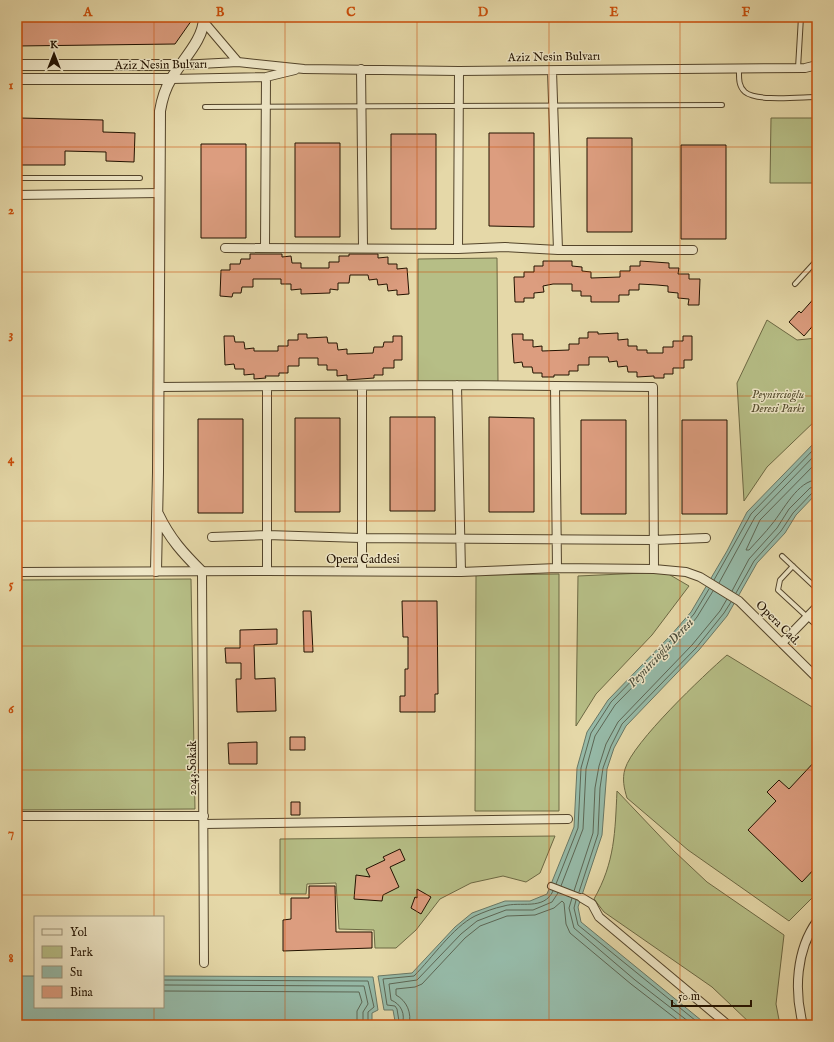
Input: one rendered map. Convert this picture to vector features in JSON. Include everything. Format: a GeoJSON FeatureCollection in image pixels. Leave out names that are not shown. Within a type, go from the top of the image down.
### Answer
{"type":"FeatureCollection","features":[{"type":"Feature","properties":{"kind":"street"},"geometry":{"type":"LineString","coordinates":[[204,20],[238,62]]}},
{"type":"Feature","properties":{"kind":"street"},"geometry":{"type":"LineString","coordinates":[[156,571],[160,111],[162,98],[171,79],[199,36],[204,20]]}},
{"type":"Feature","properties":{"kind":"street","name":"Aziz Nesin Bulvarı"},"geometry":{"type":"LineString","coordinates":[[17,65],[180,65],[238,62],[304,69],[552,71],[802,68],[817,65]]}},
{"type":"Feature","properties":{"kind":"street","name":"Aziz Nesin Bulvarı"},"geometry":{"type":"LineString","coordinates":[[802,68],[817,72]]}},
{"type":"Feature","properties":{"kind":"street","name":"Aziz Nesin Bulvarı"},"geometry":{"type":"LineString","coordinates":[[18,80],[266,77],[304,69]]}},
{"type":"Feature","properties":{"kind":"street"},"geometry":{"type":"LineString","coordinates":[[361,69],[363,247]]}},
{"type":"Feature","properties":{"kind":"street"},"geometry":{"type":"LineString","coordinates":[[458,249],[459,70]]}},
{"type":"Feature","properties":{"kind":"street"},"geometry":{"type":"LineString","coordinates":[[552,71],[558,250]]}},
{"type":"Feature","properties":{"kind":"street"},"geometry":{"type":"LineString","coordinates":[[265,248],[266,77]]}},
{"type":"Feature","properties":{"kind":"street"},"geometry":{"type":"LineString","coordinates":[[17,195],[159,193]]}},
{"type":"Feature","properties":{"kind":"street"},"geometry":{"type":"LineString","coordinates":[[225,248],[363,247],[458,249],[505,246],[558,250],[693,250]]}},
{"type":"Feature","properties":{"kind":"street"},"geometry":{"type":"LineString","coordinates":[[158,387],[457,385],[653,388],[654,569]]}},
{"type":"Feature","properties":{"kind":"street"},"geometry":{"type":"LineString","coordinates":[[457,385],[461,572]]}},
{"type":"Feature","properties":{"kind":"street"},"geometry":{"type":"LineString","coordinates":[[362,386],[362,571]]}},
{"type":"Feature","properties":{"kind":"street"},"geometry":{"type":"LineString","coordinates":[[267,387],[267,571]]}},
{"type":"Feature","properties":{"kind":"street"},"geometry":{"type":"LineString","coordinates":[[555,387],[557,568]]}},
{"type":"Feature","properties":{"kind":"street"},"geometry":{"type":"LineString","coordinates":[[157,513],[168,534],[178,548],[202,572]]}},
{"type":"Feature","properties":{"kind":"street"},"geometry":{"type":"LineString","coordinates":[[212,537],[267,535],[362,538],[460,537],[654,540],[706,538]]}},
{"type":"Feature","properties":{"kind":"street","name":"Opera Caddesi"},"geometry":{"type":"LineString","coordinates":[[17,572],[461,572],[557,568],[654,569],[686,572],[706,581]]}},
{"type":"Feature","properties":{"kind":"street","name":"2043.Sokak"},"geometry":{"type":"LineString","coordinates":[[202,572],[204,963]]}},
{"type":"Feature","properties":{"kind":"street","name":"Opera Cad."},"geometry":{"type":"LineString","coordinates":[[706,581],[740,601],[817,678]]}},
{"type":"Feature","properties":{"kind":"street"},"geometry":{"type":"LineString","coordinates":[[782,643],[817,606]]}},
{"type":"Feature","properties":{"kind":"street"},"geometry":{"type":"LineString","coordinates":[[17,816],[204,820],[568,819]]}},
{"type":"Feature","properties":{"kind":"street"},"geometry":{"type":"LineString","coordinates":[[551,886],[582,898],[592,904],[599,917],[728,1025]]}},
{"type":"Feature","properties":{"kind":"street"},"geometry":{"type":"LineString","coordinates":[[803,1025],[798,994],[800,962],[805,944],[817,921]]}},
{"type":"Feature","properties":{"kind":"lane"},"geometry":{"type":"LineString","coordinates":[[801,17],[802,68]]}},
{"type":"Feature","properties":{"kind":"lane"},"geometry":{"type":"LineString","coordinates":[[739,68],[739,80],[742,88],[754,97],[817,96]]}},
{"type":"Feature","properties":{"kind":"lane"},"geometry":{"type":"LineString","coordinates":[[205,107],[722,105]]}},
{"type":"Feature","properties":{"kind":"lane"},"geometry":{"type":"LineString","coordinates":[[17,178],[140,178]]}},
{"type":"Feature","properties":{"kind":"lane"},"geometry":{"type":"LineString","coordinates":[[796,284],[817,260]]}},
{"type":"Feature","properties":{"kind":"lane"},"geometry":{"type":"LineString","coordinates":[[782,556],[814,586]]}},
{"type":"Feature","properties":{"kind":"lane"},"geometry":{"type":"LineString","coordinates":[[793,566],[780,580],[778,590],[808,616],[817,626]]}},
{"type":"Feature","properties":{"kind":"green space"},"geometry":{"type":"Polygon","coordinates":[[[771,118],[817,118],[817,183],[770,183],[771,118]]]}},
{"type":"Feature","properties":{"kind":"green space"},"geometry":{"type":"Polygon","coordinates":[[[497,258],[498,382],[418,382],[418,259],[497,258]]]}},
{"type":"Feature","properties":{"kind":"green space","name":"Peynircioğlu Deresi Parkı"},"geometry":{"type":"Polygon","coordinates":[[[767,320],[797,340],[817,338],[817,419],[767,467],[744,501],[737,383],[767,320]]]}},
{"type":"Feature","properties":{"kind":"green space"},"geometry":{"type":"Polygon","coordinates":[[[665,572],[689,586],[652,635],[596,694],[576,726],[578,576],[665,572]]]}},
{"type":"Feature","properties":{"kind":"green space"},"geometry":{"type":"Polygon","coordinates":[[[559,574],[559,811],[475,811],[476,575],[559,574]]]}},
{"type":"Feature","properties":{"kind":"green space"},"geometry":{"type":"Polygon","coordinates":[[[191,579],[195,809],[17,810],[17,580],[191,579]]]}},
{"type":"Feature","properties":{"kind":"green space"},"geometry":{"type":"Polygon","coordinates":[[[727,655],[817,710],[817,893],[789,921],[688,850],[627,798],[625,791],[625,769],[641,743],[670,709],[702,677],[727,655]]]}},
{"type":"Feature","properties":{"kind":"green space"},"geometry":{"type":"Polygon","coordinates":[[[617,791],[674,851],[707,882],[784,935],[776,1004],[780,1025],[752,1025],[712,987],[604,912],[594,899],[606,872],[613,846],[617,791]]]}},
{"type":"Feature","properties":{"kind":"green space"},"geometry":{"type":"Polygon","coordinates":[[[555,836],[540,873],[526,882],[503,876],[471,883],[440,899],[416,930],[396,948],[375,948],[374,930],[339,929],[336,883],[307,884],[306,894],[280,894],[280,839],[555,836]]]}},
{"type":"Feature","properties":{"kind":"water","name":"Peynircioğlu Deresi"},"geometry":{"type":"Polygon","coordinates":[[[817,440],[817,493],[796,515],[785,533],[757,563],[727,616],[699,650],[626,726],[614,748],[607,769],[602,835],[578,907],[581,922],[707,1025],[372,1025],[395,1021],[393,1010],[384,1010],[378,976],[412,973],[455,927],[472,913],[505,901],[530,901],[547,894],[574,827],[577,768],[587,732],[608,700],[671,635],[691,612],[727,551],[747,512],[817,440]]]}},
{"type":"Feature","properties":{"kind":"water"},"geometry":{"type":"Polygon","coordinates":[[[17,976],[34,976],[34,1008],[164,1008],[164,976],[373,977],[378,1010],[372,1013],[372,1025],[17,1025],[17,976]]]}},
{"type":"Feature","properties":{"kind":"building"},"geometry":{"type":"Polygon","coordinates":[[[17,17],[194,17],[175,44],[17,46],[17,17]]]}},
{"type":"Feature","properties":{"kind":"building"},"geometry":{"type":"Polygon","coordinates":[[[20,118],[103,120],[103,132],[135,133],[134,162],[106,161],[106,152],[65,151],[65,165],[21,165],[20,118]]]}},
{"type":"Feature","properties":{"kind":"building"},"geometry":{"type":"Polygon","coordinates":[[[489,133],[534,133],[534,227],[489,226],[489,133]]]}},
{"type":"Feature","properties":{"kind":"building"},"geometry":{"type":"Polygon","coordinates":[[[391,134],[436,134],[436,229],[391,229],[391,134]]]}},
{"type":"Feature","properties":{"kind":"building"},"geometry":{"type":"Polygon","coordinates":[[[587,138],[632,138],[632,232],[587,232],[587,138]]]}},
{"type":"Feature","properties":{"kind":"building"},"geometry":{"type":"Polygon","coordinates":[[[295,143],[340,143],[340,237],[295,237],[295,143]]]}},
{"type":"Feature","properties":{"kind":"building"},"geometry":{"type":"Polygon","coordinates":[[[201,144],[246,144],[246,238],[201,238],[201,144]]]}},
{"type":"Feature","properties":{"kind":"building"},"geometry":{"type":"Polygon","coordinates":[[[681,145],[726,145],[726,239],[681,239],[681,145]]]}},
{"type":"Feature","properties":{"kind":"building"},"geometry":{"type":"Polygon","coordinates":[[[250,254],[282,254],[282,257],[291,256],[292,263],[301,263],[301,268],[329,268],[329,262],[339,262],[339,256],[349,256],[349,254],[378,254],[378,258],[388,257],[388,264],[397,264],[397,269],[407,268],[409,294],[397,295],[397,290],[388,291],[387,284],[378,285],[377,279],[369,280],[368,275],[350,275],[349,283],[338,283],[338,290],[330,289],[330,293],[301,294],[301,289],[291,290],[291,284],[281,284],[281,279],[253,279],[253,287],[242,287],[241,293],[233,293],[232,297],[220,296],[221,270],[230,270],[230,264],[240,264],[241,259],[250,259],[250,254]]]}},
{"type":"Feature","properties":{"kind":"building"},"geometry":{"type":"Polygon","coordinates":[[[543,261],[572,261],[572,266],[582,267],[582,271],[591,272],[591,278],[620,277],[620,271],[630,271],[630,266],[640,266],[640,261],[669,263],[669,268],[679,268],[678,274],[689,274],[689,279],[700,279],[699,305],[688,305],[689,299],[678,298],[678,293],[668,292],[668,286],[639,284],[639,290],[629,290],[629,295],[619,295],[619,302],[591,302],[591,296],[581,296],[581,291],[572,291],[572,284],[553,284],[543,286],[544,292],[534,293],[534,298],[524,298],[524,302],[515,302],[514,277],[524,277],[524,272],[534,272],[534,266],[543,266],[543,261]]]}},
{"type":"Feature","properties":{"kind":"building"},"geometry":{"type":"Polygon","coordinates":[[[817,295],[817,321],[804,336],[789,322],[799,311],[801,313],[817,295]]]}},
{"type":"Feature","properties":{"kind":"building"},"geometry":{"type":"Polygon","coordinates":[[[588,332],[598,332],[598,334],[618,333],[618,340],[628,339],[628,346],[637,346],[637,350],[647,350],[647,353],[663,353],[663,347],[673,347],[673,341],[683,341],[683,336],[692,336],[692,360],[684,360],[684,368],[673,368],[673,374],[664,374],[664,378],[654,378],[654,376],[637,377],[637,372],[628,372],[627,366],[618,367],[617,361],[609,362],[608,357],[589,357],[589,365],[578,365],[578,371],[569,371],[569,375],[554,375],[554,377],[542,377],[542,373],[533,373],[532,367],[523,367],[522,362],[514,363],[512,334],[523,334],[523,340],[533,340],[533,347],[542,346],[542,351],[569,350],[569,344],[579,344],[579,338],[588,338],[588,332]]]}},
{"type":"Feature","properties":{"kind":"building"},"geometry":{"type":"Polygon","coordinates":[[[298,334],[307,334],[307,338],[327,337],[328,343],[337,343],[338,350],[347,349],[347,354],[373,353],[374,347],[383,347],[384,342],[393,342],[393,336],[402,336],[402,360],[394,360],[394,368],[383,368],[383,375],[374,375],[374,378],[347,380],[347,375],[337,376],[337,370],[327,370],[327,365],[318,365],[318,358],[299,358],[299,366],[288,366],[288,373],[279,373],[279,376],[265,376],[266,378],[254,379],[254,374],[244,375],[244,369],[235,369],[234,364],[225,365],[224,336],[234,336],[235,342],[244,342],[245,349],[254,348],[254,351],[278,351],[278,346],[288,346],[288,340],[298,340],[298,334]]]}},
{"type":"Feature","properties":{"kind":"building"},"geometry":{"type":"Polygon","coordinates":[[[390,417],[435,417],[435,511],[390,511],[390,417]]]}},
{"type":"Feature","properties":{"kind":"building"},"geometry":{"type":"Polygon","coordinates":[[[489,417],[534,418],[534,512],[489,512],[489,417]]]}},
{"type":"Feature","properties":{"kind":"building"},"geometry":{"type":"Polygon","coordinates":[[[295,418],[340,418],[340,512],[295,512],[295,418]]]}},
{"type":"Feature","properties":{"kind":"building"},"geometry":{"type":"Polygon","coordinates":[[[198,419],[243,419],[243,513],[198,513],[198,419]]]}},
{"type":"Feature","properties":{"kind":"building"},"geometry":{"type":"Polygon","coordinates":[[[581,420],[626,420],[626,514],[581,514],[581,420]]]}},
{"type":"Feature","properties":{"kind":"building"},"geometry":{"type":"Polygon","coordinates":[[[682,420],[727,420],[727,514],[682,514],[682,420]]]}},
{"type":"Feature","properties":{"kind":"building"},"geometry":{"type":"Polygon","coordinates":[[[402,601],[437,601],[438,694],[435,694],[435,712],[400,712],[400,696],[405,696],[405,669],[408,669],[408,637],[403,637],[402,601]]]}},
{"type":"Feature","properties":{"kind":"building"},"geometry":{"type":"Polygon","coordinates":[[[303,611],[311,611],[313,652],[304,652],[303,611]]]}},
{"type":"Feature","properties":{"kind":"building"},"geometry":{"type":"Polygon","coordinates":[[[277,629],[277,644],[254,645],[255,679],[275,678],[276,711],[237,712],[236,679],[241,679],[241,663],[226,663],[225,648],[240,648],[240,630],[277,629]]]}},
{"type":"Feature","properties":{"kind":"building"},"geometry":{"type":"Polygon","coordinates":[[[290,737],[305,737],[305,750],[290,750],[290,737]]]}},
{"type":"Feature","properties":{"kind":"building"},"geometry":{"type":"Polygon","coordinates":[[[257,742],[257,764],[229,764],[228,743],[257,742]]]}},
{"type":"Feature","properties":{"kind":"building"},"geometry":{"type":"Polygon","coordinates":[[[817,759],[817,866],[802,882],[748,830],[776,801],[767,792],[779,780],[789,789],[817,759]]]}},
{"type":"Feature","properties":{"kind":"building"},"geometry":{"type":"Polygon","coordinates":[[[291,802],[300,802],[300,815],[291,815],[291,802]]]}},
{"type":"Feature","properties":{"kind":"building"},"geometry":{"type":"Polygon","coordinates":[[[400,849],[405,860],[390,867],[399,887],[383,895],[382,901],[354,899],[356,875],[370,877],[366,869],[385,860],[383,857],[400,849]]]}},
{"type":"Feature","properties":{"kind":"building"},"geometry":{"type":"Polygon","coordinates":[[[309,886],[335,886],[336,932],[372,932],[372,948],[283,951],[283,920],[291,919],[291,898],[309,898],[309,886]]]}},
{"type":"Feature","properties":{"kind":"building"},"geometry":{"type":"Polygon","coordinates":[[[417,889],[431,897],[421,914],[411,908],[415,897],[417,898],[417,889]]]}}]}
